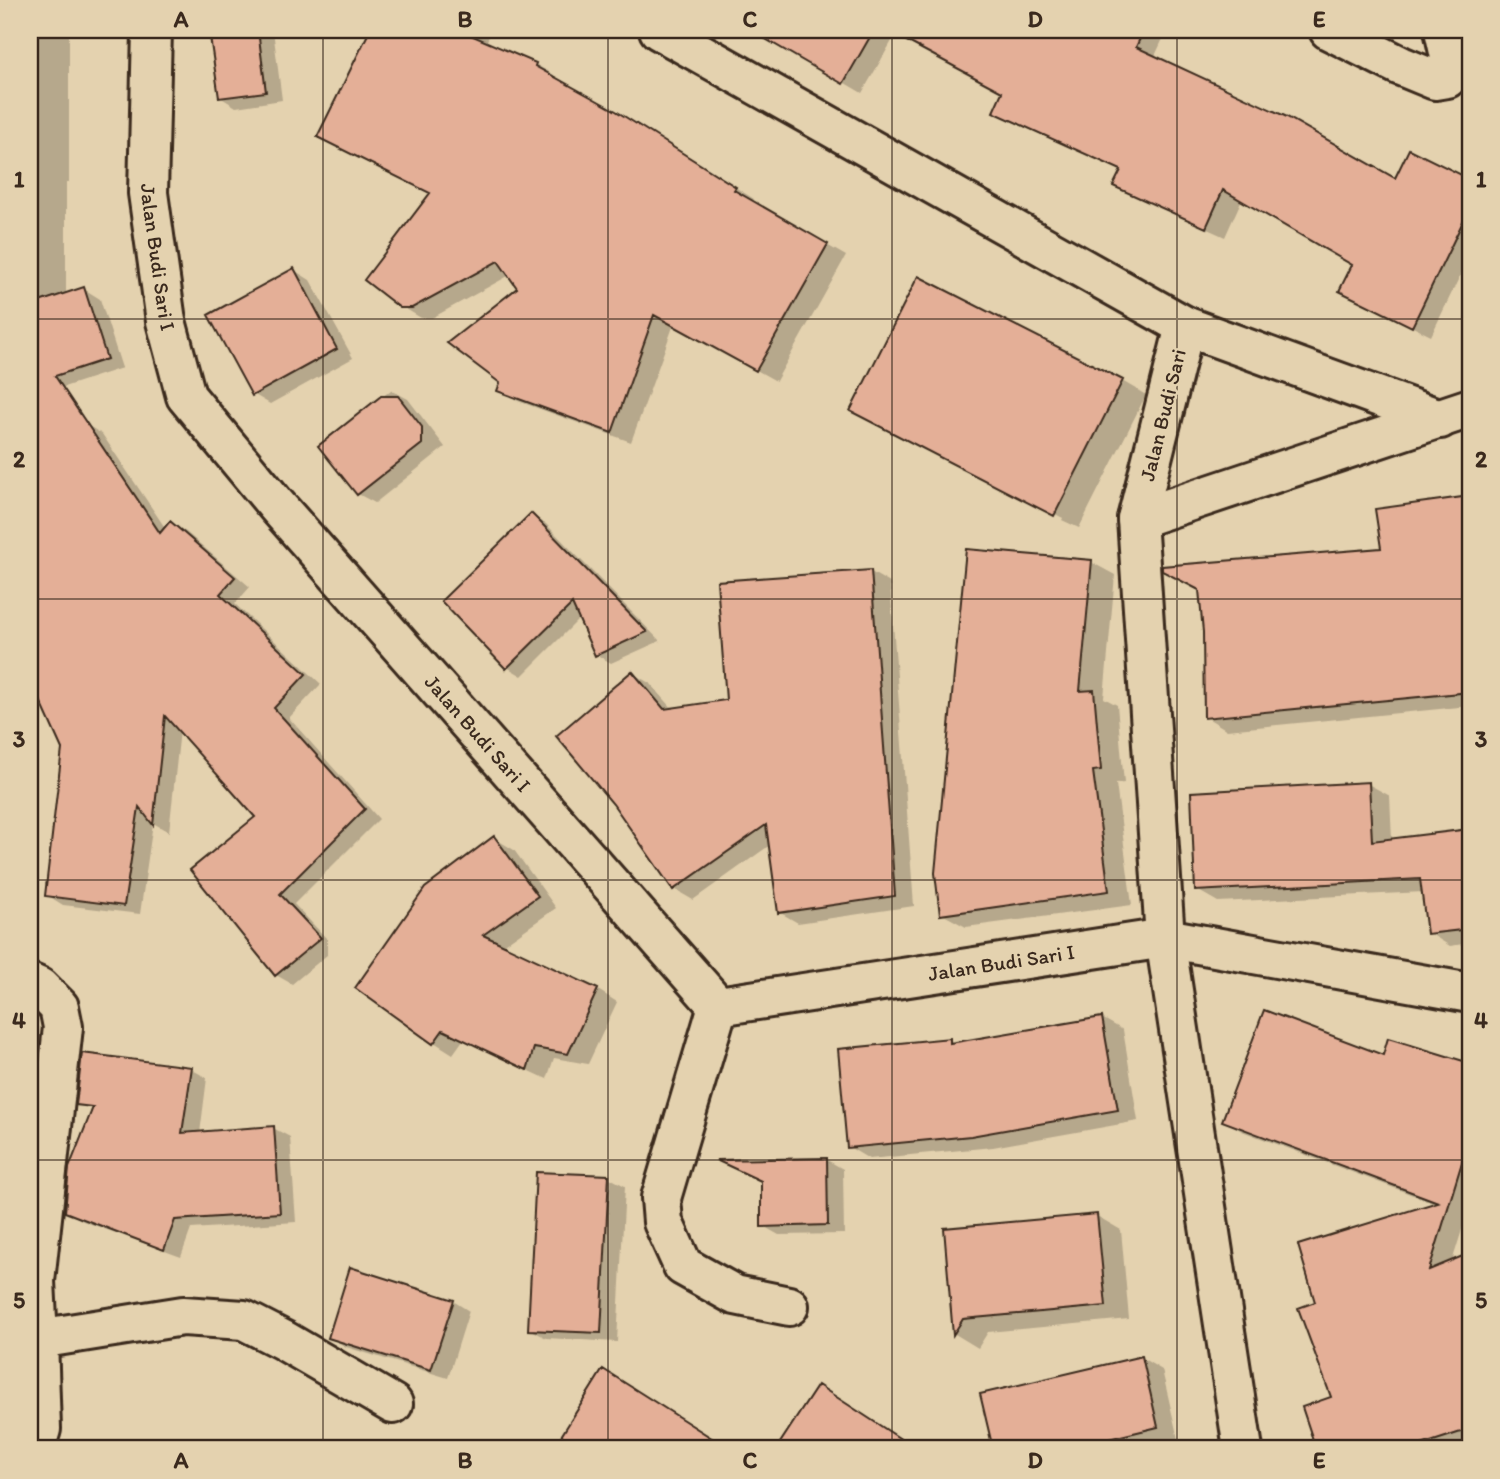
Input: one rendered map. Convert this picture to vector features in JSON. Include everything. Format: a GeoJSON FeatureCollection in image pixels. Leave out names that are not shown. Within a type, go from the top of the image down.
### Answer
{"type":"FeatureCollection","features":[{"type":"Feature","properties":{"kind":"street","name":"Jalan Budi Sari I"},"geometry":{"type":"LineString","coordinates":[[152,30],[148,193],[166,321],[186,396],[286,517],[719,1006],[1165,939],[1470,993]]}},
{"type":"Feature","properties":{"kind":"street","name":"Jalan Budi Sari"},"geometry":{"type":"LineString","coordinates":[[659,30],[1185,326],[1137,519],[1165,939],[1243,1449]]}},
{"type":"Feature","properties":{"kind":"street"},"geometry":{"type":"LineString","coordinates":[[1329,30],[1401,66],[1435,79],[1447,78],[1453,70],[1444,30]]}},
{"type":"Feature","properties":{"kind":"street"},"geometry":{"type":"LineString","coordinates":[[1185,326],[1455,413]]}},
{"type":"Feature","properties":{"kind":"street"},"geometry":{"type":"LineString","coordinates":[[1137,519],[1455,413]]}},
{"type":"Feature","properties":{"kind":"street"},"geometry":{"type":"LineString","coordinates":[[30,983],[39,987],[60,1007],[63,1027],[35,1281],[41,1429],[35,1449]]}},
{"type":"Feature","properties":{"kind":"street"},"geometry":{"type":"LineString","coordinates":[[719,1006],[661,1198],[663,1222],[683,1266],[735,1295],[789,1306]]}},
{"type":"Feature","properties":{"kind":"street"},"geometry":{"type":"LineString","coordinates":[[38,1339],[183,1316],[244,1320],[393,1404]]}},
{"type":"Feature","properties":{"kind":"building"},"geometry":{"type":"Polygon","coordinates":[[[209,30],[258,30],[266,92],[219,98],[209,30]]]}},
{"type":"Feature","properties":{"kind":"building"},"geometry":{"type":"Polygon","coordinates":[[[370,30],[459,30],[536,63],[535,66],[616,111],[736,187],[734,190],[828,244],[756,371],[654,315],[612,433],[497,391],[500,383],[447,343],[517,288],[498,261],[412,308],[400,308],[364,280],[430,193],[317,137],[370,30]]]}},
{"type":"Feature","properties":{"kind":"building"},"geometry":{"type":"Polygon","coordinates":[[[750,30],[874,30],[843,84],[750,30]]]}},
{"type":"Feature","properties":{"kind":"building"},"geometry":{"type":"Polygon","coordinates":[[[886,30],[1144,30],[1136,47],[1287,117],[1395,178],[1409,149],[1470,179],[1470,207],[1412,327],[1339,291],[1352,265],[1223,190],[1206,228],[1113,186],[1121,170],[993,112],[1002,92],[886,30]]]}},
{"type":"Feature","properties":{"kind":"building"},"geometry":{"type":"Polygon","coordinates":[[[294,268],[337,349],[252,396],[208,315],[294,268]]]}},
{"type":"Feature","properties":{"kind":"building"},"geometry":{"type":"Polygon","coordinates":[[[918,276],[1123,380],[1054,516],[850,411],[918,276]]]}},
{"type":"Feature","properties":{"kind":"building"},"geometry":{"type":"Polygon","coordinates":[[[84,287],[107,359],[55,376],[160,533],[170,521],[235,577],[220,594],[306,674],[274,708],[365,809],[280,894],[321,938],[275,976],[190,870],[255,817],[165,716],[153,825],[139,807],[124,906],[45,896],[62,749],[30,678],[30,305],[84,287]]]}},
{"type":"Feature","properties":{"kind":"building"},"geometry":{"type":"Polygon","coordinates":[[[381,396],[398,396],[422,427],[422,444],[357,495],[318,446],[381,396]]]}},
{"type":"Feature","properties":{"kind":"building"},"geometry":{"type":"Polygon","coordinates":[[[1470,496],[1470,692],[1204,718],[1203,632],[1199,590],[1162,571],[1162,566],[1381,548],[1375,509],[1470,496]]]}},
{"type":"Feature","properties":{"kind":"building"},"geometry":{"type":"Polygon","coordinates":[[[531,513],[647,632],[595,656],[572,604],[506,669],[441,601],[531,513]]]}},
{"type":"Feature","properties":{"kind":"building"},"geometry":{"type":"Polygon","coordinates":[[[966,549],[1092,560],[1080,691],[1094,690],[1101,770],[1093,771],[1109,891],[940,915],[935,873],[966,549]]]}},
{"type":"Feature","properties":{"kind":"building"},"geometry":{"type":"Polygon","coordinates":[[[871,570],[895,896],[778,913],[766,825],[673,890],[613,804],[556,736],[632,671],[664,709],[726,700],[717,581],[871,570]]]}},
{"type":"Feature","properties":{"kind":"building"},"geometry":{"type":"Polygon","coordinates":[[[1369,782],[1372,841],[1470,829],[1470,929],[1427,934],[1420,879],[1195,891],[1191,792],[1369,782]]]}},
{"type":"Feature","properties":{"kind":"building"},"geometry":{"type":"Polygon","coordinates":[[[494,836],[538,896],[483,935],[598,989],[568,1054],[534,1048],[527,1070],[443,1030],[433,1044],[355,988],[425,888],[494,836]]]}},
{"type":"Feature","properties":{"kind":"building"},"geometry":{"type":"Polygon","coordinates":[[[1264,1010],[1383,1055],[1388,1038],[1470,1063],[1470,1136],[1429,1270],[1470,1253],[1470,1429],[1409,1449],[1316,1449],[1302,1407],[1331,1397],[1298,1308],[1315,1302],[1298,1245],[1438,1202],[1222,1121],[1264,1010]]]}},
{"type":"Feature","properties":{"kind":"building"},"geometry":{"type":"Polygon","coordinates":[[[1102,1017],[1118,1110],[971,1136],[847,1148],[838,1049],[950,1038],[950,1043],[1102,1017]]]}},
{"type":"Feature","properties":{"kind":"building"},"geometry":{"type":"Polygon","coordinates":[[[82,1053],[192,1067],[182,1133],[274,1126],[280,1213],[175,1220],[164,1250],[65,1212],[69,1168],[93,1107],[76,1105],[82,1053]]]}},
{"type":"Feature","properties":{"kind":"building"},"geometry":{"type":"Polygon","coordinates":[[[827,1158],[828,1225],[761,1227],[761,1181],[716,1160],[827,1158]]]}},
{"type":"Feature","properties":{"kind":"building"},"geometry":{"type":"Polygon","coordinates":[[[536,1172],[609,1175],[601,1333],[528,1330],[536,1172]]]}},
{"type":"Feature","properties":{"kind":"building"},"geometry":{"type":"Polygon","coordinates":[[[1097,1214],[1106,1306],[963,1319],[953,1335],[944,1228],[1097,1214]]]}},
{"type":"Feature","properties":{"kind":"building"},"geometry":{"type":"Polygon","coordinates":[[[350,1267],[454,1300],[431,1370],[328,1338],[350,1267]]]}},
{"type":"Feature","properties":{"kind":"building"},"geometry":{"type":"Polygon","coordinates":[[[1142,1356],[1158,1427],[1067,1449],[993,1449],[980,1394],[1142,1356]]]}},
{"type":"Feature","properties":{"kind":"building"},"geometry":{"type":"Polygon","coordinates":[[[603,1369],[729,1449],[553,1449],[603,1369]]]}},
{"type":"Feature","properties":{"kind":"building"},"geometry":{"type":"Polygon","coordinates":[[[818,1385],[916,1449],[776,1449],[818,1385]]]}}]}
